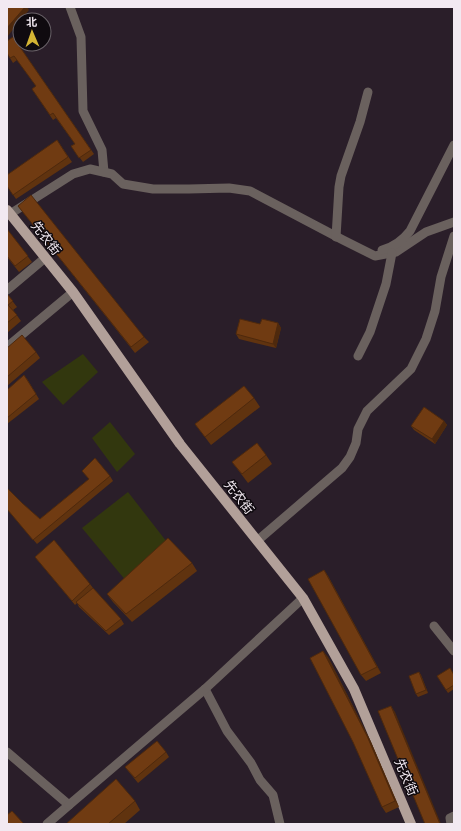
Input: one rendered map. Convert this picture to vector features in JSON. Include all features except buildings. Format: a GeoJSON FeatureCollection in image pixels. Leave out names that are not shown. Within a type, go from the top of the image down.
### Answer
{"type":"FeatureCollection","features":[{"type":"Feature","properties":{"kind":"main road","name":"先农街"},"geometry":{"type":"LineString","coordinates":[[9,212],[73,292],[180,444],[303,598],[354,688],[411,824]]}},
{"type":"Feature","properties":{"kind":"street"},"geometry":{"type":"LineString","coordinates":[[70,7],[80,37],[83,111],[102,150],[104,172]]}},
{"type":"Feature","properties":{"kind":"street"},"geometry":{"type":"LineString","coordinates":[[336,236],[341,176],[360,122],[368,92]]}},
{"type":"Feature","properties":{"kind":"street"},"geometry":{"type":"LineString","coordinates":[[375,256],[380,251],[397,244],[410,231],[454,145]]}},
{"type":"Feature","properties":{"kind":"street"},"geometry":{"type":"LineString","coordinates":[[9,212],[73,174],[90,169],[112,174],[123,184],[153,189],[229,188],[250,191],[375,256],[396,252],[426,232],[454,222]]}},
{"type":"Feature","properties":{"kind":"street"},"geometry":{"type":"LineString","coordinates":[[258,541],[342,468],[350,457],[356,444],[358,430],[367,411],[411,369],[426,339],[436,311],[441,277],[454,236]]}},
{"type":"Feature","properties":{"kind":"street"},"geometry":{"type":"LineString","coordinates":[[358,356],[370,332],[382,298],[392,253]]}},
{"type":"Feature","properties":{"kind":"street"},"geometry":{"type":"LineString","coordinates":[[7,290],[45,258]]}},
{"type":"Feature","properties":{"kind":"street"},"geometry":{"type":"LineString","coordinates":[[7,347],[73,292]]}},
{"type":"Feature","properties":{"kind":"street"},"geometry":{"type":"LineString","coordinates":[[47,824],[205,689],[303,598]]}},
{"type":"Feature","properties":{"kind":"street"},"geometry":{"type":"LineString","coordinates":[[434,626],[454,651]]}},
{"type":"Feature","properties":{"kind":"street"},"geometry":{"type":"LineString","coordinates":[[205,689],[227,731],[251,764],[260,780],[273,796],[280,824]]}},
{"type":"Feature","properties":{"kind":"street"},"geometry":{"type":"LineString","coordinates":[[7,752],[69,805]]}},
{"type":"Feature","properties":{"kind":"street"},"geometry":{"type":"LineString","coordinates":[[451,824],[450,818],[454,816]]}},
{"type":"Feature","properties":{"kind":"green space"},"geometry":{"type":"Polygon","coordinates":[[[83,354],[98,372],[63,405],[42,382],[83,354]]]}},
{"type":"Feature","properties":{"kind":"green space"},"geometry":{"type":"Polygon","coordinates":[[[110,422],[135,454],[117,472],[92,438],[110,422]]]}},
{"type":"Feature","properties":{"kind":"green space"},"geometry":{"type":"Polygon","coordinates":[[[128,492],[170,546],[127,582],[82,528],[128,492]]]}}]}
